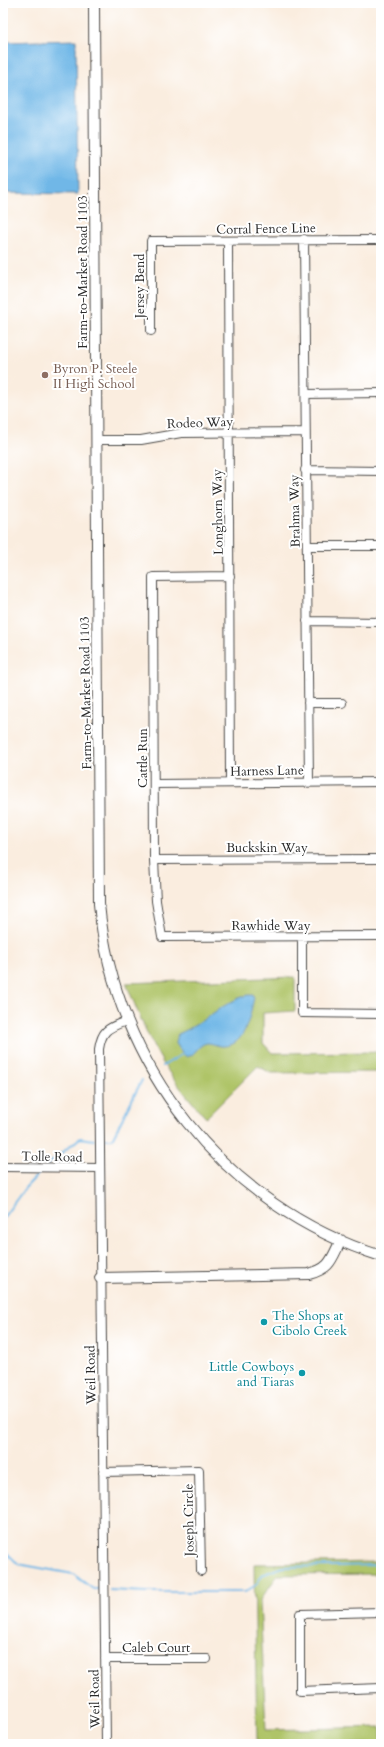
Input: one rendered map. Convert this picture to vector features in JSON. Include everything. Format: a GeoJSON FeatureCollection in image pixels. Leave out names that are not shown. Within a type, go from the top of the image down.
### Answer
{"type":"FeatureCollection","features":[{"type":"Feature","properties":{"kind":"main road","name":"Farm-to-Market Road 1103"},"geometry":{"type":"LineString","coordinates":[[94,3],[99,904],[104,942],[126,1021],[160,1084],[185,1122],[202,1142],[231,1170],[277,1205],[319,1230],[381,1256]]}},
{"type":"Feature","properties":{"kind":"main road"},"geometry":{"type":"LineString","coordinates":[[100,1278],[308,1274],[323,1270],[331,1260],[341,1240]]}},
{"type":"Feature","properties":{"kind":"street","name":"Corral Fence Line"},"geometry":{"type":"LineString","coordinates":[[151,241],[304,239],[381,240]]}},
{"type":"Feature","properties":{"kind":"street","name":"Brahma Way"},"geometry":{"type":"LineString","coordinates":[[304,239],[309,782]]}},
{"type":"Feature","properties":{"kind":"street","name":"Longhorn Way"},"geometry":{"type":"LineString","coordinates":[[228,240],[230,783]]}},
{"type":"Feature","properties":{"kind":"street","name":"Jersey Bend"},"geometry":{"type":"LineString","coordinates":[[151,241],[151,331]]}},
{"type":"Feature","properties":{"kind":"street"},"geometry":{"type":"LineString","coordinates":[[306,394],[381,393]]}},
{"type":"Feature","properties":{"kind":"street","name":"Rodeo Way"},"geometry":{"type":"LineString","coordinates":[[96,440],[141,440],[181,433],[305,432]]}},
{"type":"Feature","properties":{"kind":"street"},"geometry":{"type":"LineString","coordinates":[[305,470],[381,471]]}},
{"type":"Feature","properties":{"kind":"street"},"geometry":{"type":"LineString","coordinates":[[307,546],[381,546]]}},
{"type":"Feature","properties":{"kind":"street","name":"Cattle Run"},"geometry":{"type":"LineString","coordinates":[[162,937],[156,901],[154,860],[153,577],[230,576]]}},
{"type":"Feature","properties":{"kind":"street"},"geometry":{"type":"LineString","coordinates":[[307,621],[381,622]]}},
{"type":"Feature","properties":{"kind":"street"},"geometry":{"type":"LineString","coordinates":[[308,703],[342,703]]}},
{"type":"Feature","properties":{"kind":"street","name":"Harness Lane"},"geometry":{"type":"LineString","coordinates":[[154,784],[381,782]]}},
{"type":"Feature","properties":{"kind":"street","name":"Buckskin Way"},"geometry":{"type":"LineString","coordinates":[[154,860],[381,859]]}},
{"type":"Feature","properties":{"kind":"street","name":"Rawhide Way"},"geometry":{"type":"LineString","coordinates":[[162,937],[381,936]]}},
{"type":"Feature","properties":{"kind":"street"},"geometry":{"type":"LineString","coordinates":[[302,937],[302,1012],[381,1014]]}},
{"type":"Feature","properties":{"kind":"street","name":"Weil Road"},"geometry":{"type":"LineString","coordinates":[[106,1744],[100,1278],[99,1049],[100,1039],[104,1032],[126,1021]]}},
{"type":"Feature","properties":{"kind":"street","name":"Tolle Road"},"geometry":{"type":"LineString","coordinates":[[3,1168],[100,1168]]}},
{"type":"Feature","properties":{"kind":"street","name":"Joseph Circle"},"geometry":{"type":"LineString","coordinates":[[103,1472],[199,1470],[201,1571]]}},
{"type":"Feature","properties":{"kind":"street"},"geometry":{"type":"LineString","coordinates":[[381,1612],[300,1614],[300,1691],[381,1688]]}},
{"type":"Feature","properties":{"kind":"street","name":"Caleb Court"},"geometry":{"type":"LineString","coordinates":[[106,1659],[207,1659]]}},
{"type":"Feature","properties":{"kind":"green space"},"geometry":{"type":"Polygon","coordinates":[[[295,977],[295,1011],[263,1013],[263,1043],[272,1053],[381,1052],[381,1072],[271,1073],[258,1066],[206,1118],[178,1085],[163,1063],[148,1034],[126,983],[295,977]]]}},
{"type":"Feature","properties":{"kind":"green space"},"geometry":{"type":"Polygon","coordinates":[[[381,1562],[381,1574],[278,1575],[260,1600],[266,1730],[381,1727],[381,1744],[257,1743],[254,1564],[381,1562]]]}},
{"type":"Feature","properties":{"kind":"water"},"geometry":{"type":"Polygon","coordinates":[[[76,40],[78,194],[3,193],[3,42],[76,40]]]}},
{"type":"Feature","properties":{"kind":"water"},"geometry":{"type":"Polygon","coordinates":[[[253,995],[254,998],[246,1028],[238,1040],[225,1046],[207,1043],[201,1046],[190,1056],[187,1057],[183,1054],[175,1042],[178,1034],[196,1025],[221,1008],[239,998],[253,995]]]}},
{"type":"Feature","properties":{"kind":"waterway"},"geometry":{"type":"LineString","coordinates":[[163,1066],[184,1053]]}},
{"type":"Feature","properties":{"kind":"waterway"},"geometry":{"type":"LineString","coordinates":[[106,1139],[112,1139],[142,1080]]}},
{"type":"Feature","properties":{"kind":"waterway"},"geometry":{"type":"LineString","coordinates":[[47,1165],[80,1138],[94,1140]]}},
{"type":"Feature","properties":{"kind":"waterway"},"geometry":{"type":"LineString","coordinates":[[3,1218],[25,1188],[42,1170]]}},
{"type":"Feature","properties":{"kind":"waterway"},"geometry":{"type":"LineString","coordinates":[[3,1549],[18,1564],[73,1574],[93,1589],[99,1589]]}},
{"type":"Feature","properties":{"kind":"waterway"},"geometry":{"type":"LineString","coordinates":[[110,1590],[145,1592],[245,1592],[256,1585],[262,1575],[282,1567],[381,1565]]}},
{"type":"Feature","properties":{"kind":"place","name":"Byron P. Steele II High School"},"geometry":{"type":"Point","coordinates":[45,375]}},
{"type":"Feature","properties":{"kind":"place","name":"The Shops at Cibolo Creek"},"geometry":{"type":"Point","coordinates":[264,1322]}},
{"type":"Feature","properties":{"kind":"place","name":"Little Cowboys and Tiaras"},"geometry":{"type":"Point","coordinates":[302,1373]}}]}
